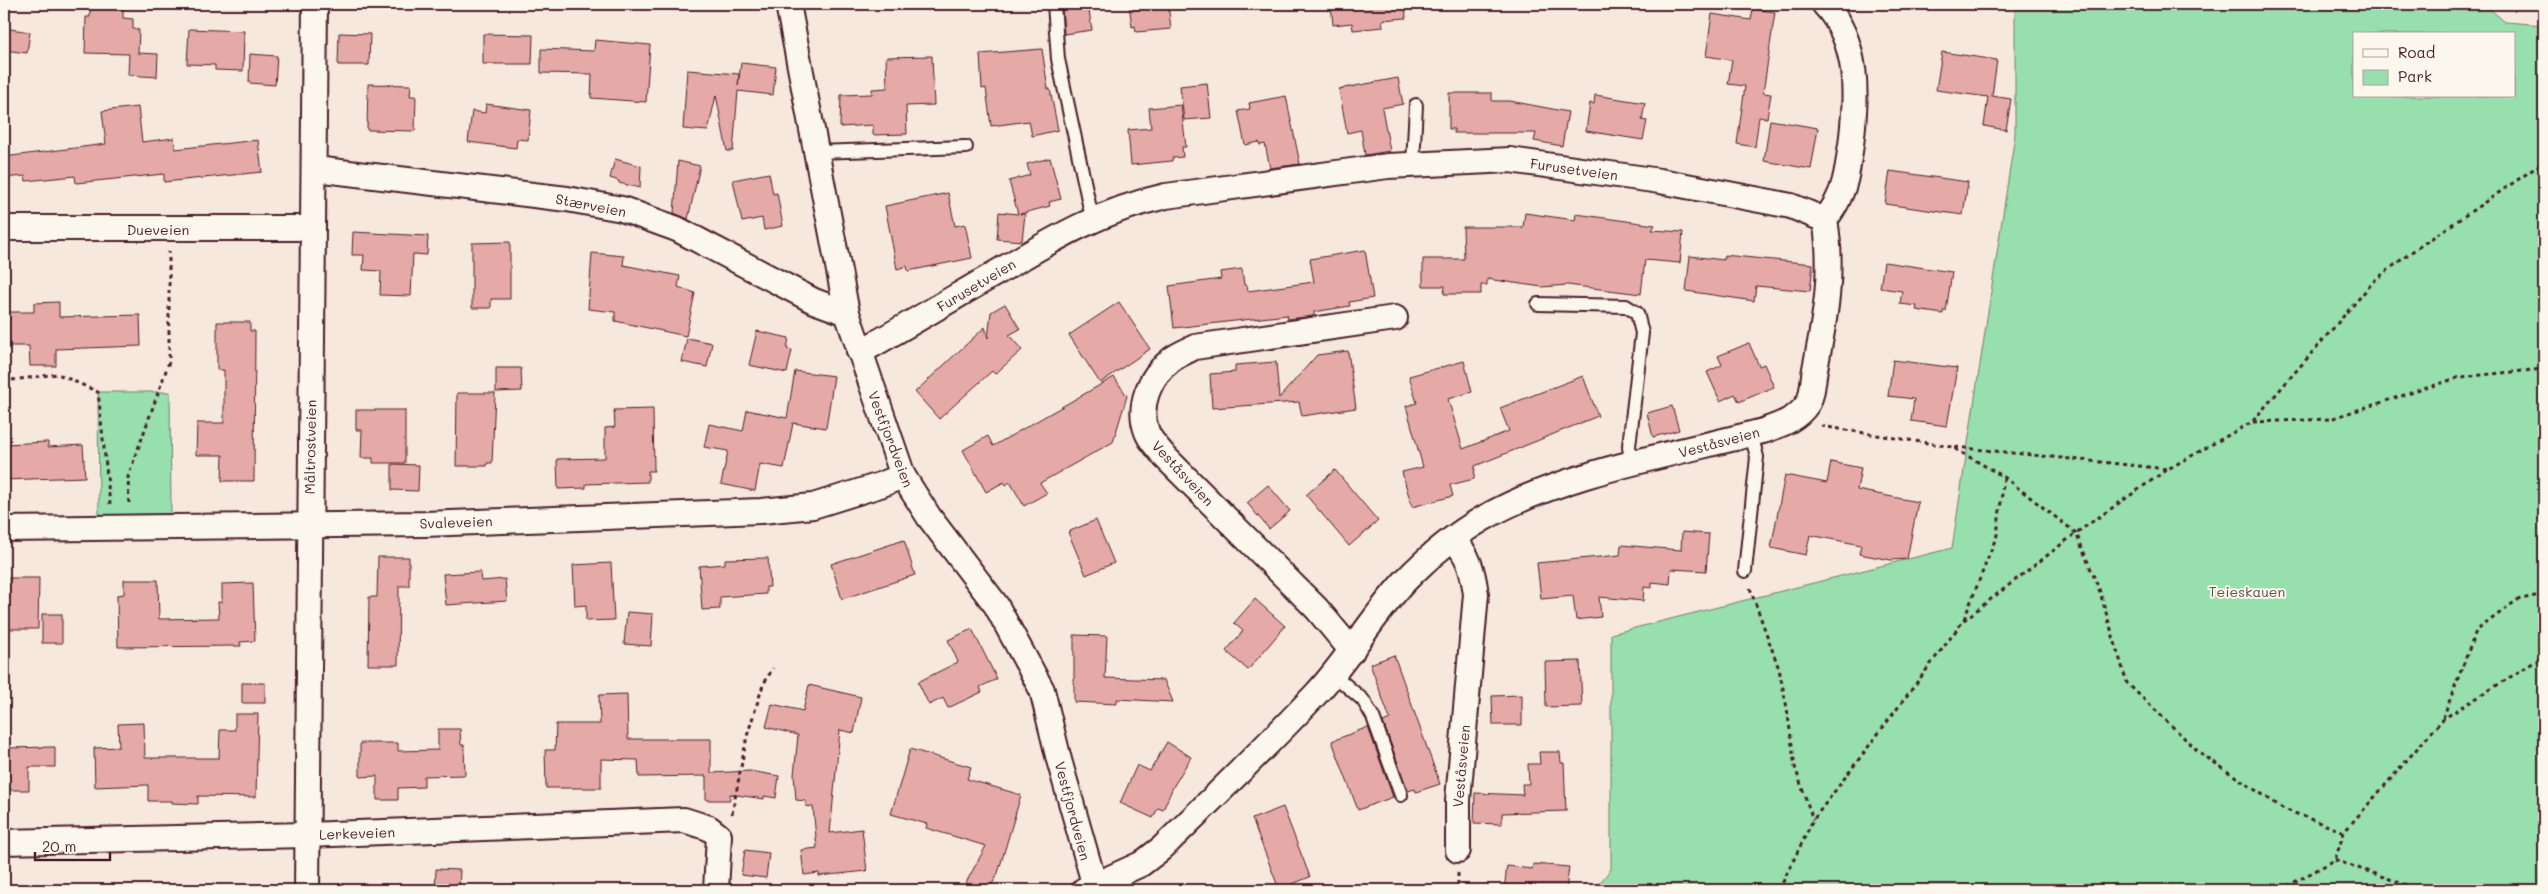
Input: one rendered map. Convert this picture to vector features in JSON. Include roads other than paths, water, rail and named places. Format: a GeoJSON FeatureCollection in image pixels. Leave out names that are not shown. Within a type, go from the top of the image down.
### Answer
{"type":"FeatureCollection","features":[{"type":"Feature","properties":{"kind":"street","name":"Måltrostveien"},"geometry":{"type":"LineString","coordinates":[[307,890],[315,4]]}},
{"type":"Feature","properties":{"kind":"street","name":"Vestfjordveien"},"geometry":{"type":"LineString","coordinates":[[788,4],[847,313],[859,351],[903,476],[924,510],[996,605],[1042,690],[1091,889]]}},
{"type":"Feature","properties":{"kind":"street"},"geometry":{"type":"LineString","coordinates":[[1824,4],[1834,14],[1848,44],[1854,74],[1854,107],[1847,173],[1839,198],[1825,220]]}},
{"type":"Feature","properties":{"kind":"street","name":"Furusetveien"},"geometry":{"type":"LineString","coordinates":[[859,351],[869,348],[1039,247],[1092,218],[1138,202],[1166,196],[1413,164],[1510,160],[1660,181],[1790,206],[1825,220]]}},
{"type":"Feature","properties":{"kind":"street","name":"Stærveien"},"geometry":{"type":"LineString","coordinates":[[314,169],[567,199],[622,209],[676,229],[814,301],[847,313]]}},
{"type":"Feature","properties":{"kind":"street","name":"Veståsveien"},"geometry":{"type":"LineString","coordinates":[[1091,889],[1140,864],[1162,848],[1316,695],[1404,582],[1453,539],[1484,518],[1529,496],[1584,477],[1751,434],[1791,421],[1808,402],[1824,320],[1830,270],[1830,247],[1825,220]]}},
{"type":"Feature","properties":{"kind":"street","name":"Dueveien"},"geometry":{"type":"LineString","coordinates":[[4,228],[312,228]]}},
{"type":"Feature","properties":{"kind":"street","name":"Veståsveien"},"geometry":{"type":"LineString","coordinates":[[1352,651],[1317,609],[1166,457],[1148,434],[1143,416],[1144,402],[1150,384],[1171,360],[1195,347],[1395,318]]}},
{"type":"Feature","properties":{"kind":"street","name":"Svaleveien"},"geometry":{"type":"LineString","coordinates":[[4,529],[425,524],[761,511],[813,506],[903,476]]}},
{"type":"Feature","properties":{"kind":"street","name":"Veståsveien"},"geometry":{"type":"LineString","coordinates":[[1453,539],[1462,549],[1473,570],[1476,594],[1458,800],[1458,850]]}},
{"type":"Feature","properties":{"kind":"street","name":"Lerkeveien"},"geometry":{"type":"LineString","coordinates":[[4,842],[307,835],[684,820],[714,832],[716,890]]}},
{"type":"Feature","properties":{"kind":"lane"},"geometry":{"type":"LineString","coordinates":[[1054,4],[1058,59],[1092,218]]}},
{"type":"Feature","properties":{"kind":"lane"},"geometry":{"type":"LineString","coordinates":[[1413,164],[1416,105]]}},
{"type":"Feature","properties":{"kind":"lane"},"geometry":{"type":"LineString","coordinates":[[817,152],[966,147]]}},
{"type":"Feature","properties":{"kind":"lane"},"geometry":{"type":"LineString","coordinates":[[1538,304],[1626,306],[1637,313],[1642,333],[1629,446],[1631,465]]}},
{"type":"Feature","properties":{"kind":"lane"},"geometry":{"type":"LineString","coordinates":[[1745,570],[1757,457],[1751,434]]}},
{"type":"Feature","properties":{"kind":"lane"},"geometry":{"type":"LineString","coordinates":[[1333,674],[1363,700],[1373,718],[1401,795]]}},
{"type":"Feature","properties":{"kind":"park label","name":"Teieskauen"},"geometry":{"type":"Point","coordinates":[2247,591]}}]}
